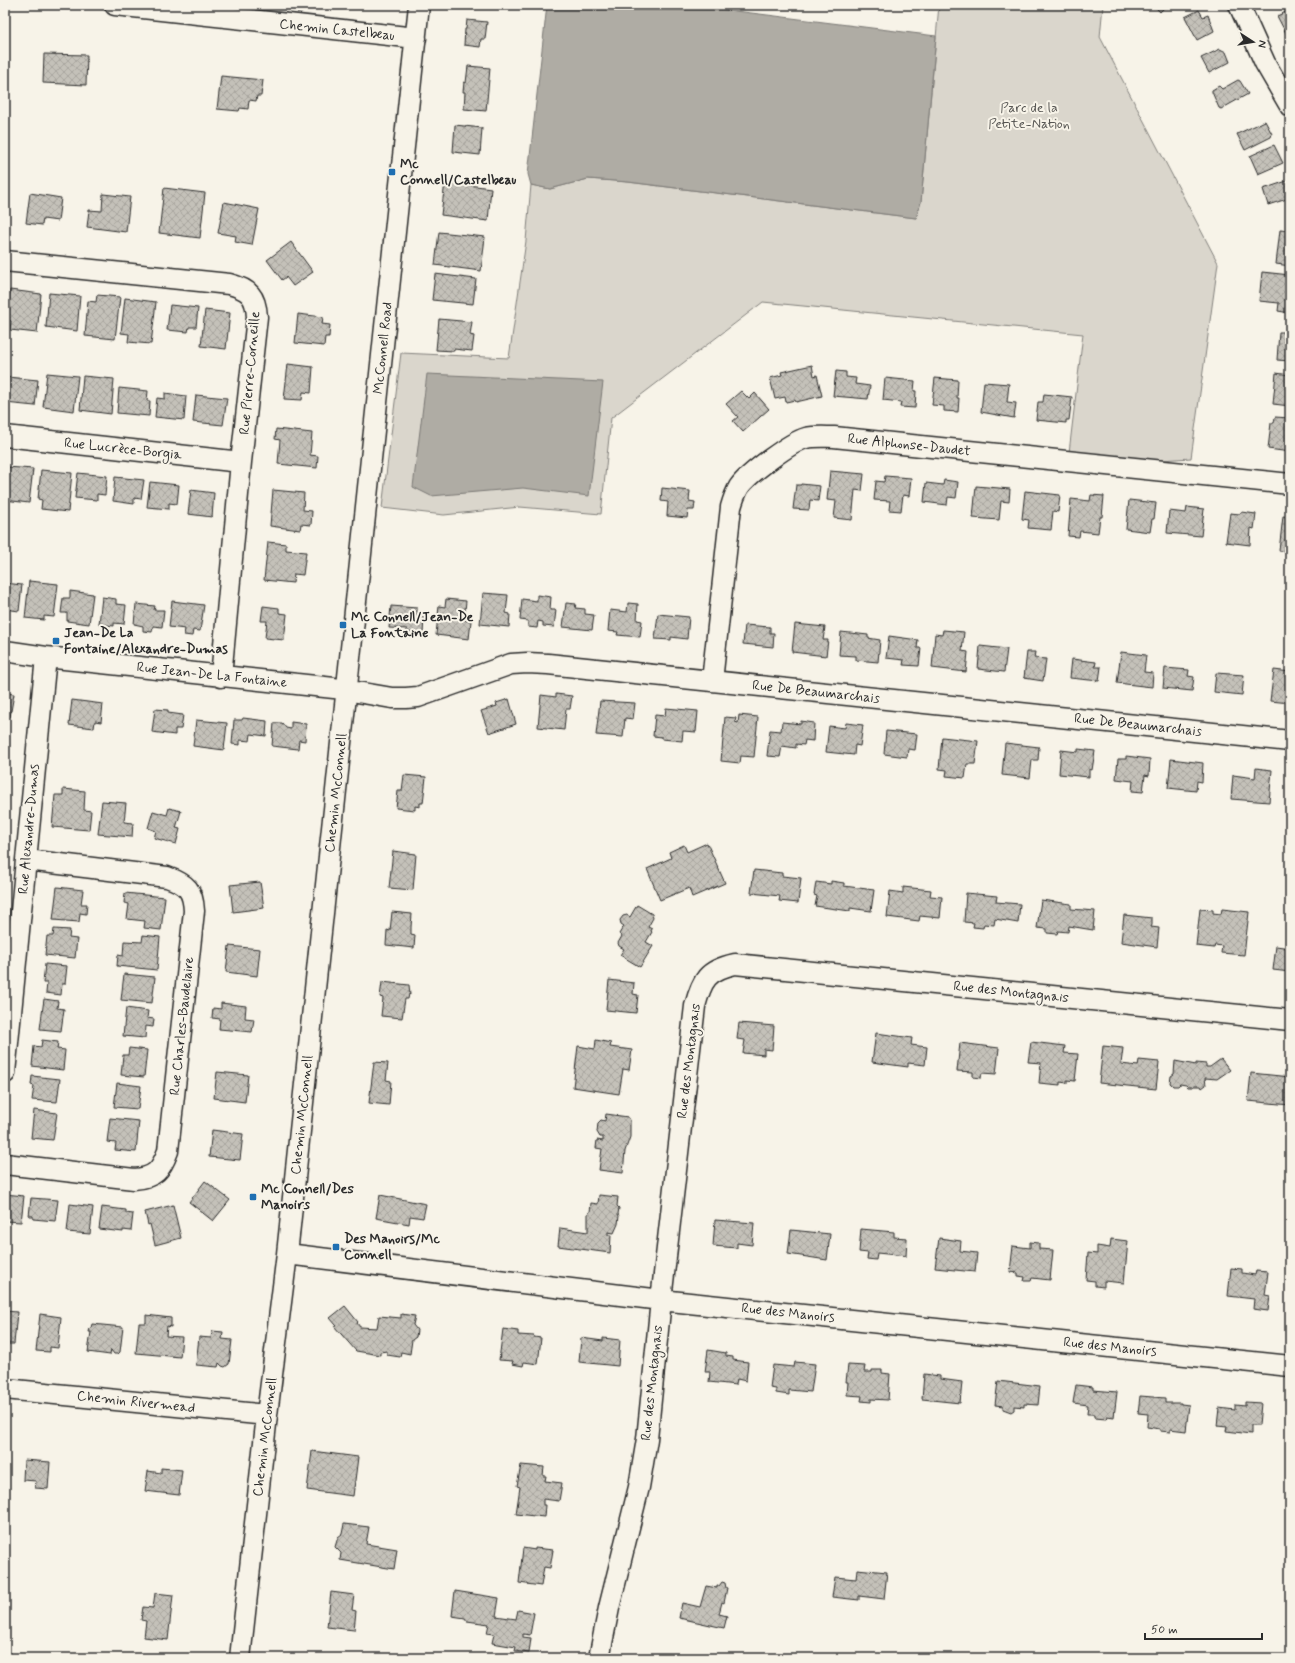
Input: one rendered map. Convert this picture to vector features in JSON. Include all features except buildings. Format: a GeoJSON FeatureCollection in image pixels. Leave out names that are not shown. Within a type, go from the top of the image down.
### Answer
{"type":"FeatureCollection","features":[{"type":"Feature","properties":{"kind":"street","name":"Chemin Castelbeau"},"geometry":{"type":"LineString","coordinates":[[115,5],[416,38]]}},
{"type":"Feature","properties":{"kind":"street","name":"McConnell Road"},"geometry":{"type":"LineString","coordinates":[[347,690],[419,5]]}},
{"type":"Feature","properties":{"kind":"street"},"geometry":{"type":"LineString","coordinates":[[1239,5],[1265,63],[1290,106]]}},
{"type":"Feature","properties":{"kind":"street","name":"Rue Pierre-Corneille"},"geometry":{"type":"LineString","coordinates":[[5,261],[229,284],[242,288],[250,294],[256,305],[257,316],[241,462],[221,676]]}},
{"type":"Feature","properties":{"kind":"street","name":"Rue Lucrèce-Borgia"},"geometry":{"type":"LineString","coordinates":[[5,436],[241,462]]}},
{"type":"Feature","properties":{"kind":"street","name":"Rue Alphonse-Daudet"},"geometry":{"type":"LineString","coordinates":[[712,681],[731,507],[734,497],[748,477],[792,444],[805,438],[818,436],[834,437],[1290,484]]}},
{"type":"Feature","properties":{"kind":"street","name":"Rue Jean-De La Fontaine"},"geometry":{"type":"LineString","coordinates":[[5,652],[347,690]]}},
{"type":"Feature","properties":{"kind":"street","name":"Rue Alexandre-Dumas"},"geometry":{"type":"LineString","coordinates":[[5,1073],[46,657]]}},
{"type":"Feature","properties":{"kind":"street","name":"Rue De Beaumarchais"},"geometry":{"type":"LineString","coordinates":[[347,690],[392,698],[418,697],[506,666],[526,663],[1290,741]]}},
{"type":"Feature","properties":{"kind":"street","name":"Chemin McConnell"},"geometry":{"type":"LineString","coordinates":[[240,1658],[267,1415],[287,1254],[347,690]]}},
{"type":"Feature","properties":{"kind":"street","name":"Rue Charles-Baudelaire"},"geometry":{"type":"LineString","coordinates":[[5,1164],[134,1179],[147,1178],[157,1172],[164,1163],[168,1151],[194,911],[193,899],[188,888],[179,881],[167,877],[27,860]]}},
{"type":"Feature","properties":{"kind":"street","name":"Rue des Montagnais"},"geometry":{"type":"LineString","coordinates":[[599,1658],[648,1439],[661,1300],[695,1006],[699,990],[708,976],[720,967],[735,964],[1290,1020]]}},
{"type":"Feature","properties":{"kind":"street","name":"Rue des Manoirs"},"geometry":{"type":"LineString","coordinates":[[287,1254],[661,1300],[1290,1366]]}},
{"type":"Feature","properties":{"kind":"street","name":"Chemin Rivermead"},"geometry":{"type":"LineString","coordinates":[[5,1389],[267,1415]]}},
{"type":"Feature","properties":{"kind":"green space","name":"Parc de la Petite-Nation"},"geometry":{"type":"Polygon","coordinates":[[[939,5],[1103,5],[1100,37],[1218,263],[1191,458],[1101,464],[1068,461],[1083,334],[763,302],[611,418],[601,514],[520,507],[444,515],[382,508],[401,353],[509,358],[526,241],[531,185],[550,189],[588,179],[628,182],[916,218],[921,202],[939,5]]]}},
{"type":"Feature","properties":{"kind":"shaded area"},"geometry":{"type":"Polygon","coordinates":[[[547,5],[687,5],[936,36],[921,202],[916,218],[628,182],[588,179],[550,189],[531,185],[528,174],[547,5]]]}},
{"type":"Feature","properties":{"kind":"shaded area"},"geometry":{"type":"Polygon","coordinates":[[[427,374],[603,382],[589,496],[523,488],[431,496],[413,487],[427,374]]]}},
{"type":"Feature","properties":{"kind":"place","name":"Mc Connell/Castelbeau"},"geometry":{"type":"Point","coordinates":[392,172]}},
{"type":"Feature","properties":{"kind":"place","name":"Mc Connell/Jean-De La Fontaine"},"geometry":{"type":"Point","coordinates":[343,625]}},
{"type":"Feature","properties":{"kind":"place","name":"Jean-De La Fontaine/Alexandre-Dumas"},"geometry":{"type":"Point","coordinates":[56,641]}},
{"type":"Feature","properties":{"kind":"place","name":"Mc Connell/Des Manoirs"},"geometry":{"type":"Point","coordinates":[253,1197]}},
{"type":"Feature","properties":{"kind":"place","name":"Des Manoirs/Mc Connell"},"geometry":{"type":"Point","coordinates":[336,1247]}}]}
